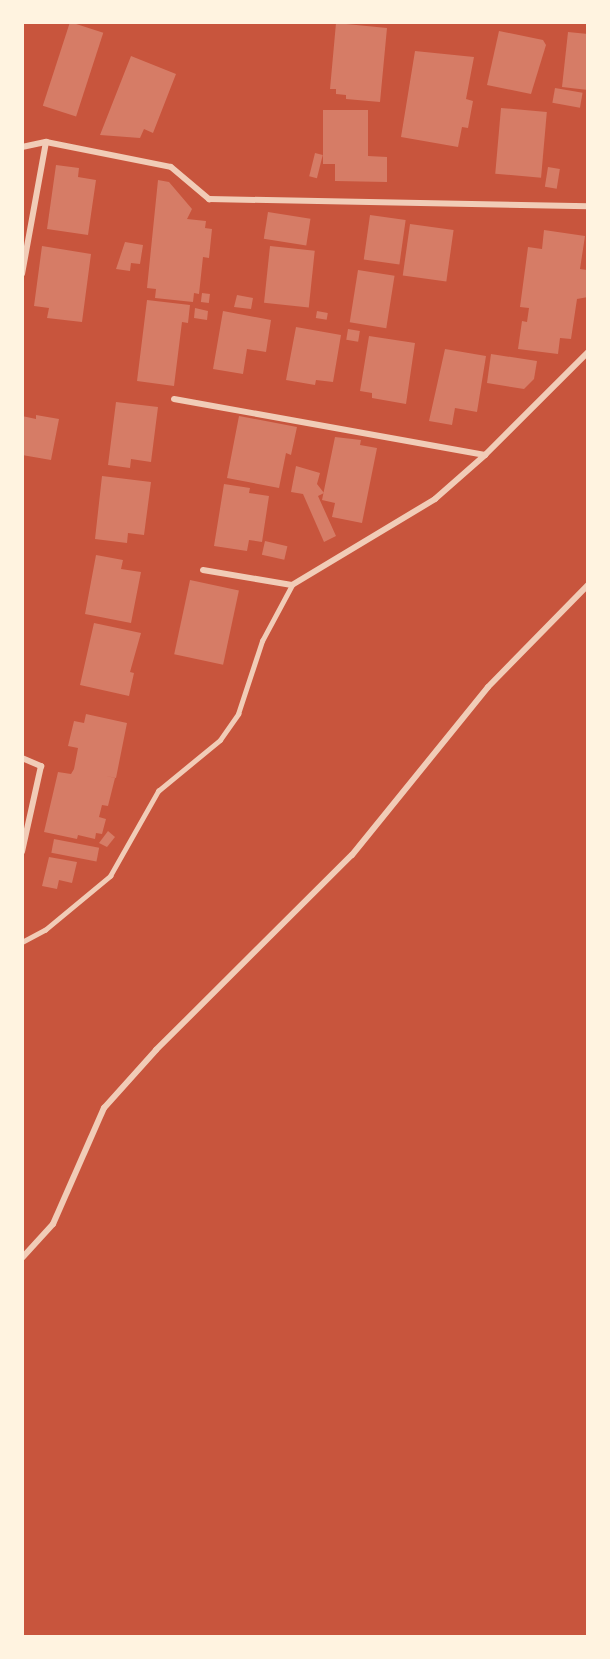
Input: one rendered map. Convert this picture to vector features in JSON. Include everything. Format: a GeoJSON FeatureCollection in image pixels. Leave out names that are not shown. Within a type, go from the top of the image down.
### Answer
{"type":"FeatureCollection","features":[{"type":"Feature","properties":{"kind":"street"},"geometry":{"type":"LineString","coordinates":[[22,147],[46,142],[171,167],[209,199],[588,206]]}},
{"type":"Feature","properties":{"kind":"street"},"geometry":{"type":"LineString","coordinates":[[22,274],[46,142]]}},
{"type":"Feature","properties":{"kind":"street"},"geometry":{"type":"LineString","coordinates":[[202,570],[292,585],[435,499],[485,455],[588,352]]}},
{"type":"Feature","properties":{"kind":"street"},"geometry":{"type":"LineString","coordinates":[[174,399],[485,455]]}},
{"type":"Feature","properties":{"kind":"street"},"geometry":{"type":"LineString","coordinates":[[22,1258],[53,1224],[104,1108],[156,1050],[352,855],[488,687],[588,585]]}},
{"type":"Feature","properties":{"kind":"street"},"geometry":{"type":"LineString","coordinates":[[22,758],[41,766],[22,852]]}},
{"type":"Feature","properties":{"kind":"lane"},"geometry":{"type":"LineString","coordinates":[[22,942],[45,930],[110,876],[158,791],[220,740],[238,714],[262,641],[292,585]]}},
{"type":"Feature","properties":{"kind":"building"},"geometry":{"type":"Polygon","coordinates":[[[70,22],[103,33],[76,117],[43,106],[70,22]]]}},
{"type":"Feature","properties":{"kind":"building"},"geometry":{"type":"Polygon","coordinates":[[[336,23],[387,28],[380,102],[346,99],[346,95],[336,94],[336,89],[330,89],[336,23]]]}},
{"type":"Feature","properties":{"kind":"building"},"geometry":{"type":"Polygon","coordinates":[[[499,31],[543,40],[546,45],[531,94],[487,85],[499,31]]]}},
{"type":"Feature","properties":{"kind":"building"},"geometry":{"type":"Polygon","coordinates":[[[568,32],[588,34],[588,90],[562,87],[568,32]]]}},
{"type":"Feature","properties":{"kind":"building"},"geometry":{"type":"Polygon","coordinates":[[[415,51],[474,57],[466,99],[473,101],[468,128],[462,127],[458,147],[401,137],[415,51]]]}},
{"type":"Feature","properties":{"kind":"building"},"geometry":{"type":"Polygon","coordinates":[[[131,56],[176,74],[153,133],[144,129],[140,138],[100,135],[131,56]]]}},
{"type":"Feature","properties":{"kind":"building"},"geometry":{"type":"Polygon","coordinates":[[[555,88],[583,93],[580,108],[552,103],[555,88]]]}},
{"type":"Feature","properties":{"kind":"building"},"geometry":{"type":"Polygon","coordinates":[[[501,108],[547,112],[541,178],[495,174],[501,108]]]}},
{"type":"Feature","properties":{"kind":"building"},"geometry":{"type":"Polygon","coordinates":[[[323,110],[368,110],[368,156],[387,157],[387,182],[335,181],[335,164],[323,164],[323,110]]]}},
{"type":"Feature","properties":{"kind":"building"},"geometry":{"type":"Polygon","coordinates":[[[315,153],[323,155],[317,178],[309,176],[315,153]]]}},
{"type":"Feature","properties":{"kind":"building"},"geometry":{"type":"Polygon","coordinates":[[[56,165],[79,168],[78,177],[96,180],[88,235],[47,229],[56,165]]]}},
{"type":"Feature","properties":{"kind":"building"},"geometry":{"type":"Polygon","coordinates":[[[548,167],[560,169],[557,189],[545,187],[548,167]]]}},
{"type":"Feature","properties":{"kind":"building"},"geometry":{"type":"Polygon","coordinates":[[[158,180],[169,182],[192,209],[187,219],[206,221],[205,228],[212,229],[209,258],[203,257],[199,294],[194,293],[193,302],[155,298],[156,289],[147,288],[158,180]]]}},
{"type":"Feature","properties":{"kind":"building"},"geometry":{"type":"Polygon","coordinates":[[[268,212],[310,219],[306,245],[264,239],[268,212]]]}},
{"type":"Feature","properties":{"kind":"building"},"geometry":{"type":"Polygon","coordinates":[[[370,215],[406,220],[399,265],[364,260],[370,215]]]}},
{"type":"Feature","properties":{"kind":"building"},"geometry":{"type":"Polygon","coordinates":[[[410,224],[454,230],[446,282],[403,275],[410,224]]]}},
{"type":"Feature","properties":{"kind":"building"},"geometry":{"type":"Polygon","coordinates":[[[544,230],[585,236],[580,269],[587,270],[588,297],[577,299],[571,339],[560,338],[558,354],[518,349],[522,321],[527,322],[529,308],[520,307],[528,247],[542,249],[544,230]]]}},
{"type":"Feature","properties":{"kind":"building"},"geometry":{"type":"Polygon","coordinates":[[[125,242],[143,245],[140,264],[131,263],[130,271],[116,269],[125,242]]]}},
{"type":"Feature","properties":{"kind":"building"},"geometry":{"type":"Polygon","coordinates":[[[42,246],[91,254],[82,322],[47,318],[49,308],[34,306],[42,246]]]}},
{"type":"Feature","properties":{"kind":"building"},"geometry":{"type":"Polygon","coordinates":[[[270,246],[315,251],[309,307],[264,303],[270,246]]]}},
{"type":"Feature","properties":{"kind":"building"},"geometry":{"type":"Polygon","coordinates":[[[358,270],[395,276],[386,328],[350,322],[358,270]]]}},
{"type":"Feature","properties":{"kind":"building"},"geometry":{"type":"Polygon","coordinates":[[[202,293],[210,294],[209,303],[201,302],[202,293]]]}},
{"type":"Feature","properties":{"kind":"building"},"geometry":{"type":"Polygon","coordinates":[[[237,295],[253,298],[251,309],[234,307],[237,295]]]}},
{"type":"Feature","properties":{"kind":"building"},"geometry":{"type":"Polygon","coordinates":[[[147,300],[190,305],[188,323],[182,322],[174,386],[137,381],[147,300]]]}},
{"type":"Feature","properties":{"kind":"building"},"geometry":{"type":"Polygon","coordinates":[[[195,308],[208,311],[207,320],[194,318],[195,308]]]}},
{"type":"Feature","properties":{"kind":"building"},"geometry":{"type":"Polygon","coordinates":[[[223,311],[271,320],[266,352],[247,349],[243,374],[213,369],[223,311]]]}},
{"type":"Feature","properties":{"kind":"building"},"geometry":{"type":"Polygon","coordinates":[[[317,311],[328,313],[327,320],[316,318],[317,311]]]}},
{"type":"Feature","properties":{"kind":"building"},"geometry":{"type":"Polygon","coordinates":[[[296,327],[341,335],[333,382],[316,380],[315,385],[286,380],[296,327]]]}},
{"type":"Feature","properties":{"kind":"building"},"geometry":{"type":"Polygon","coordinates":[[[348,329],[360,331],[358,342],[346,340],[348,329]]]}},
{"type":"Feature","properties":{"kind":"building"},"geometry":{"type":"Polygon","coordinates":[[[369,336],[415,343],[406,404],[372,398],[372,393],[360,391],[369,336]]]}},
{"type":"Feature","properties":{"kind":"building"},"geometry":{"type":"Polygon","coordinates":[[[445,349],[486,356],[477,412],[455,408],[452,425],[429,421],[445,349]]]}},
{"type":"Feature","properties":{"kind":"building"},"geometry":{"type":"Polygon","coordinates":[[[491,354],[537,361],[534,379],[524,389],[487,383],[491,354]]]}},
{"type":"Feature","properties":{"kind":"building"},"geometry":{"type":"Polygon","coordinates":[[[116,402],[158,407],[151,462],[131,459],[130,468],[108,465],[116,402]]]}},
{"type":"Feature","properties":{"kind":"building"},"geometry":{"type":"Polygon","coordinates":[[[36,415],[59,419],[51,460],[22,455],[22,416],[36,419],[36,415]]]}},
{"type":"Feature","properties":{"kind":"building"},"geometry":{"type":"Polygon","coordinates":[[[239,416],[297,427],[291,455],[286,453],[279,488],[227,478],[239,416]]]}},
{"type":"Feature","properties":{"kind":"building"},"geometry":{"type":"Polygon","coordinates":[[[335,437],[361,440],[360,445],[377,448],[362,523],[332,517],[335,503],[322,500],[335,437]]]}},
{"type":"Feature","properties":{"kind":"building"},"geometry":{"type":"Polygon","coordinates":[[[296,466],[320,473],[317,484],[324,493],[318,496],[336,536],[324,542],[303,494],[291,492],[296,466]]]}},
{"type":"Feature","properties":{"kind":"building"},"geometry":{"type":"Polygon","coordinates":[[[102,476],[151,482],[144,535],[128,533],[127,543],[95,539],[102,476]]]}},
{"type":"Feature","properties":{"kind":"building"},"geometry":{"type":"Polygon","coordinates":[[[224,484],[250,488],[249,493],[269,496],[262,542],[249,540],[247,551],[214,546],[224,484]]]}},
{"type":"Feature","properties":{"kind":"building"},"geometry":{"type":"Polygon","coordinates":[[[265,541],[287,546],[284,560],[262,555],[265,541]]]}},
{"type":"Feature","properties":{"kind":"building"},"geometry":{"type":"Polygon","coordinates":[[[96,555],[123,560],[121,569],[141,572],[131,623],[85,614],[96,555]]]}},
{"type":"Feature","properties":{"kind":"building"},"geometry":{"type":"Polygon","coordinates":[[[190,580],[239,590],[223,665],[174,654],[190,580]]]}},
{"type":"Feature","properties":{"kind":"building"},"geometry":{"type":"Polygon","coordinates":[[[94,623],[141,633],[130,672],[134,673],[129,696],[80,685],[94,623]]]}},
{"type":"Feature","properties":{"kind":"building"},"geometry":{"type":"Polygon","coordinates":[[[86,714],[127,723],[116,778],[106,776],[115,778],[108,806],[102,805],[99,817],[106,819],[102,834],[96,833],[95,839],[78,835],[77,839],[44,832],[58,772],[71,774],[74,769],[78,748],[68,746],[74,721],[84,723],[86,714]]]}},
{"type":"Feature","properties":{"kind":"building"},"geometry":{"type":"Polygon","coordinates":[[[108,831],[115,837],[107,847],[99,843],[108,831]]]}},
{"type":"Feature","properties":{"kind":"building"},"geometry":{"type":"Polygon","coordinates":[[[54,839],[99,848],[96,862],[51,853],[54,839]]]}},
{"type":"Feature","properties":{"kind":"building"},"geometry":{"type":"Polygon","coordinates":[[[49,857],[77,862],[72,883],[59,880],[57,889],[42,886],[49,857]]]}}]}
